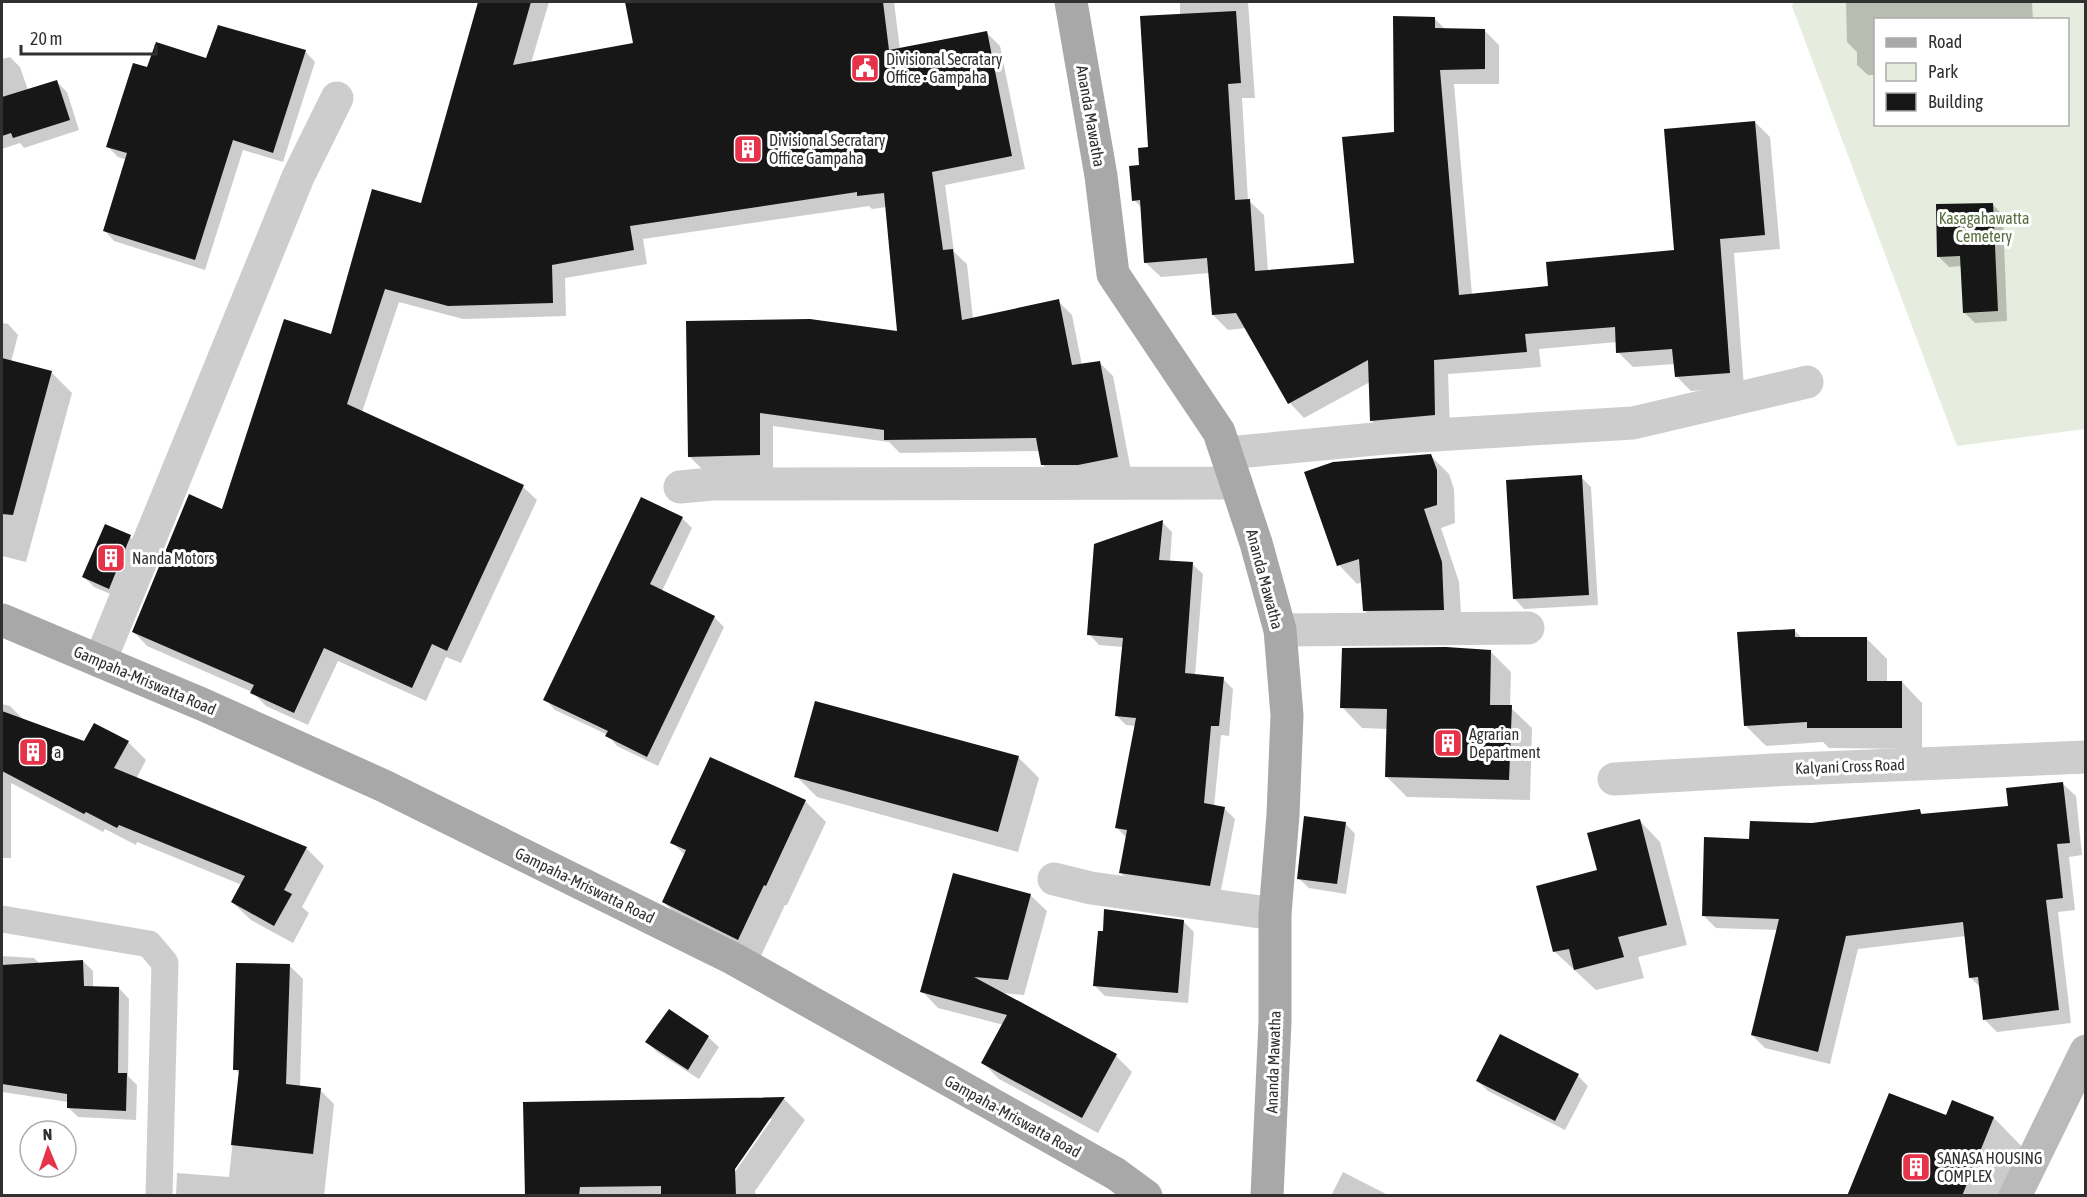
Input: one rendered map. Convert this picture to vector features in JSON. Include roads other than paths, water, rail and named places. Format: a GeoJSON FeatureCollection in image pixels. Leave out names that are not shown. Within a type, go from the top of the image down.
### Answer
{"type":"FeatureCollection","features":[{"type":"Feature","properties":{"kind":"main road","name":"Ananda Mawatha"},"geometry":{"type":"LineString","coordinates":[[1071,2],[1101,176],[1113,274],[1219,432],[1256,543],[1280,630],[1287,715],[1283,815],[1275,914],[1275,1022],[1267,1196]]}},
{"type":"Feature","properties":{"kind":"main road","name":"Gampaha-Mriswatta Road"},"geometry":{"type":"LineString","coordinates":[[2,620],[204,705],[384,786],[734,959],[1116,1174],[1146,1196]]}},
{"type":"Feature","properties":{"kind":"street"},"geometry":{"type":"LineString","coordinates":[[100,661],[298,177],[337,98]]}},
{"type":"Feature","properties":{"kind":"street"},"geometry":{"type":"LineString","coordinates":[[680,488],[712,484],[1231,468],[1384,438],[1633,423],[1807,382]]}},
{"type":"Feature","properties":{"kind":"street"},"geometry":{"type":"LineString","coordinates":[[1280,630],[1528,628]]}},
{"type":"Feature","properties":{"kind":"street","name":"Kalyani Cross Road"},"geometry":{"type":"LineString","coordinates":[[1614,779],[2085,757]]}},
{"type":"Feature","properties":{"kind":"street"},"geometry":{"type":"LineString","coordinates":[[1054,879],[1091,888],[1275,914]]}},
{"type":"Feature","properties":{"kind":"street"},"geometry":{"type":"LineString","coordinates":[[2015,1196],[2085,1051]]}},
{"type":"Feature","properties":{"kind":"lane"},"geometry":{"type":"LineString","coordinates":[[2,919],[149,944],[165,963],[159,1196]]}},
{"type":"Feature","properties":{"kind":"place","name":"Divisional Secratary Office - Gampaha"},"geometry":{"type":"Point","coordinates":[865,68]}},
{"type":"Feature","properties":{"kind":"place","name":"Divisional Secratary Office Gampaha"},"geometry":{"type":"Point","coordinates":[748,149]}},
{"type":"Feature","properties":{"kind":"place","name":"Nanda Motors"},"geometry":{"type":"Point","coordinates":[111,558]}},
{"type":"Feature","properties":{"kind":"place","name":"Agrarian Department"},"geometry":{"type":"Point","coordinates":[1448,743]}},
{"type":"Feature","properties":{"kind":"place","name":"a"},"geometry":{"type":"Point","coordinates":[33,752]}},
{"type":"Feature","properties":{"kind":"place","name":"SANASA HOUSING COMPLEX"},"geometry":{"type":"Point","coordinates":[1916,1167]}},
{"type":"Feature","properties":{"kind":"park label","name":"Kasagahawatta Cemetery"},"geometry":{"type":"Point","coordinates":[1984,227]}}]}
